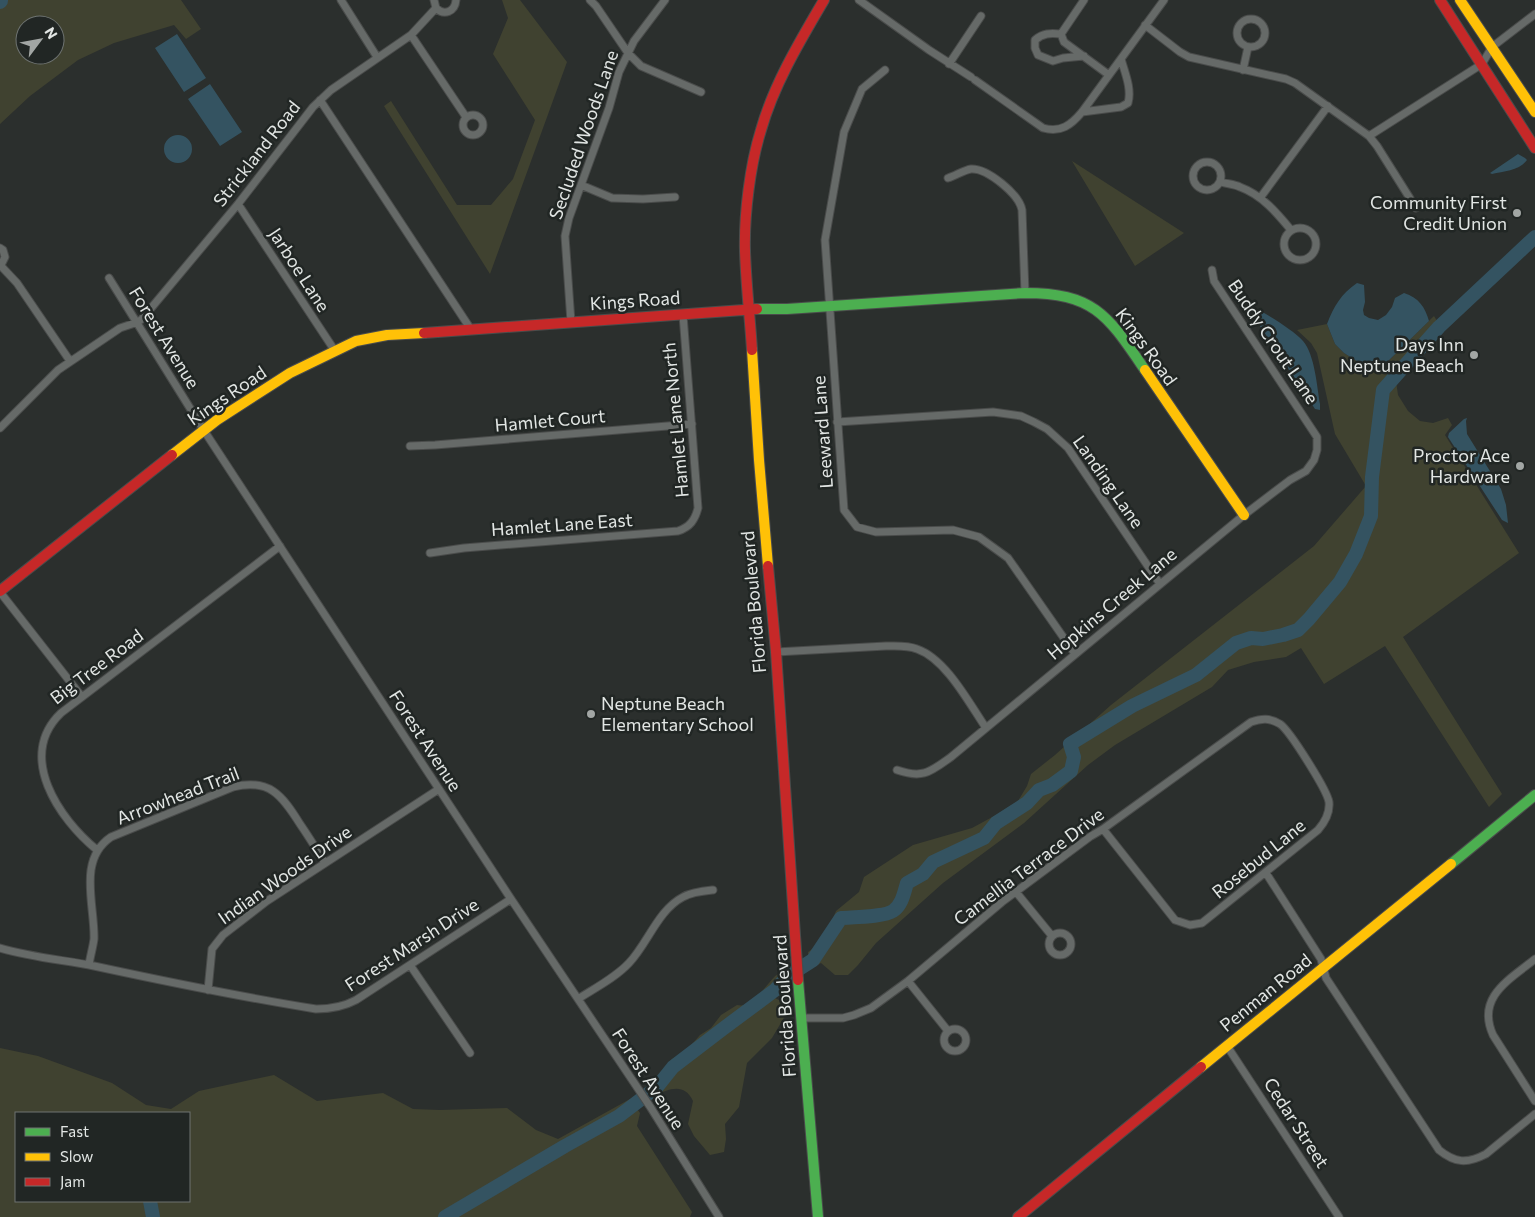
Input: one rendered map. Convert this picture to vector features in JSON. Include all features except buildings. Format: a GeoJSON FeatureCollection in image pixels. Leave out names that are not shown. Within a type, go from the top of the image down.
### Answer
{"type":"FeatureCollection","features":[{"type":"Feature","properties":{"kind":"main road","name":"Florida Boulevard"},"geometry":{"type":"LineString","coordinates":[[818,1217],[799,990],[776,652],[759,460],[745,250],[746,217],[751,176],[761,127],[782,76],[824,0]]}},
{"type":"Feature","properties":{"kind":"main road"},"geometry":{"type":"LineString","coordinates":[[1440,0],[1535,148]]}},
{"type":"Feature","properties":{"kind":"main road"},"geometry":{"type":"LineString","coordinates":[[1460,0],[1535,112]]}},
{"type":"Feature","properties":{"kind":"main road","name":"Kings Road"},"geometry":{"type":"LineString","coordinates":[[0,591],[203,429],[290,373],[356,341],[387,335],[470,328],[683,315],[749,309],[787,309],[1048,292],[1079,300],[1090,305],[1109,320],[1119,332],[1244,515]]}},
{"type":"Feature","properties":{"kind":"main road","name":"Penman Road"},"geometry":{"type":"LineString","coordinates":[[1018,1217],[1535,795]]}},
{"type":"Feature","properties":{"kind":"street"},"geometry":{"type":"LineString","coordinates":[[341,0],[378,57]]}},
{"type":"Feature","properties":{"kind":"street"},"geometry":{"type":"LineString","coordinates":[[434,0],[436,8],[442,12],[449,12],[455,7],[456,0]]}},
{"type":"Feature","properties":{"kind":"street"},"geometry":{"type":"LineString","coordinates":[[590,0],[628,54],[641,66],[701,92]]}},
{"type":"Feature","properties":{"kind":"street","name":"Secluded Woods Lane"},"geometry":{"type":"LineString","coordinates":[[571,322],[565,236],[569,218],[619,72],[634,41],[665,0]]}},
{"type":"Feature","properties":{"kind":"street"},"geometry":{"type":"LineString","coordinates":[[859,0],[1043,128],[1050,130],[1066,128],[1075,121],[1164,0]]}},
{"type":"Feature","properties":{"kind":"street"},"geometry":{"type":"LineString","coordinates":[[1061,34],[1084,0]]}},
{"type":"Feature","properties":{"kind":"street"},"geometry":{"type":"LineString","coordinates":[[320,100],[411,35],[436,8]]}},
{"type":"Feature","properties":{"kind":"street"},"geometry":{"type":"LineString","coordinates":[[1369,136],[1482,64],[1492,48],[1535,14]]}},
{"type":"Feature","properties":{"kind":"street"},"geometry":{"type":"LineString","coordinates":[[949,64],[981,16]]}},
{"type":"Feature","properties":{"kind":"street"},"geometry":{"type":"LineString","coordinates":[[1145,25],[1189,57],[1295,83],[1369,136],[1416,208]]}},
{"type":"Feature","properties":{"kind":"street"},"geometry":{"type":"LineString","coordinates":[[1061,34],[1049,33],[1041,35],[1035,40],[1035,48],[1038,55],[1053,61],[1084,56]]}},
{"type":"Feature","properties":{"kind":"street"},"geometry":{"type":"LineString","coordinates":[[1061,34],[1064,42],[1110,75]]}},
{"type":"Feature","properties":{"kind":"street"},"geometry":{"type":"LineString","coordinates":[[411,35],[466,117]]}},
{"type":"Feature","properties":{"kind":"street"},"geometry":{"type":"LineString","coordinates":[[1243,70],[1248,47]]}},
{"type":"Feature","properties":{"kind":"street"},"geometry":{"type":"LineString","coordinates":[[1082,112],[1121,107],[1128,102],[1130,97],[1129,86],[1121,60]]}},
{"type":"Feature","properties":{"kind":"street","name":"Leeward Lane"},"geometry":{"type":"LineString","coordinates":[[885,70],[862,89],[844,132],[825,240],[844,510],[857,528],[876,532],[953,530],[979,537],[1008,558],[1075,654]]}},
{"type":"Feature","properties":{"kind":"street","name":"Strickland Road"},"geometry":{"type":"LineString","coordinates":[[138,322],[238,204],[312,107],[320,100],[470,328]]}},
{"type":"Feature","properties":{"kind":"street"},"geometry":{"type":"LineString","coordinates":[[1260,198],[1328,106]]}},
{"type":"Feature","properties":{"kind":"street"},"geometry":{"type":"LineString","coordinates":[[1206,161],[1216,164],[1222,172],[1221,182],[1214,189],[1203,190],[1195,184],[1193,174],[1197,165],[1206,161]]}},
{"type":"Feature","properties":{"kind":"street"},"geometry":{"type":"LineString","coordinates":[[948,178],[971,169],[982,171],[1008,188],[1018,200],[1022,210],[1024,293]]}},
{"type":"Feature","properties":{"kind":"street"},"geometry":{"type":"LineString","coordinates":[[1221,182],[1240,187],[1260,198],[1277,213],[1291,230]]}},
{"type":"Feature","properties":{"kind":"street"},"geometry":{"type":"LineString","coordinates":[[581,185],[612,198],[675,197]]}},
{"type":"Feature","properties":{"kind":"street","name":"Jarboe Lane"},"geometry":{"type":"LineString","coordinates":[[238,204],[335,351]]}},
{"type":"Feature","properties":{"kind":"street"},"geometry":{"type":"LineString","coordinates":[[1302,227],[1312,232],[1316,242],[1314,253],[1304,259],[1294,258],[1286,250],[1285,239],[1291,230],[1302,227]]}},
{"type":"Feature","properties":{"kind":"street"},"geometry":{"type":"LineString","coordinates":[[0,248],[3,250],[5,257],[1,265],[17,283],[70,361]]}},
{"type":"Feature","properties":{"kind":"street","name":"Buddy Crout Lane"},"geometry":{"type":"LineString","coordinates":[[1212,270],[1214,281],[1312,428]]}},
{"type":"Feature","properties":{"kind":"street","name":"Forest Avenue"},"geometry":{"type":"LineString","coordinates":[[109,278],[203,429],[511,899],[651,1108],[719,1217]]}},
{"type":"Feature","properties":{"kind":"street","name":"Hamlet Lane North"},"geometry":{"type":"LineString","coordinates":[[683,315],[698,508],[694,521]]}},
{"type":"Feature","properties":{"kind":"street"},"geometry":{"type":"LineString","coordinates":[[0,428],[41,386],[70,361],[120,328],[138,322]]}},
{"type":"Feature","properties":{"kind":"street","name":"Landing Lane"},"geometry":{"type":"LineString","coordinates":[[837,422],[993,412],[1021,416],[1048,429],[1068,448],[1160,584]]}},
{"type":"Feature","properties":{"kind":"street","name":"Hamlet Court"},"geometry":{"type":"LineString","coordinates":[[410,446],[692,424]]}},
{"type":"Feature","properties":{"kind":"street","name":"Hopkins Creek Lane"},"geometry":{"type":"LineString","coordinates":[[896,770],[910,775],[925,774],[951,757],[1244,515],[1290,480],[1306,471],[1318,450],[1317,437],[1312,428]]}},
{"type":"Feature","properties":{"kind":"street","name":"Hamlet Lane East"},"geometry":{"type":"LineString","coordinates":[[430,553],[464,548],[678,531],[686,528],[694,521]]}},
{"type":"Feature","properties":{"kind":"street","name":"Big Tree Road"},"geometry":{"type":"LineString","coordinates":[[97,850],[70,823],[45,778],[41,763],[41,749],[49,726],[61,713],[280,546]]}},
{"type":"Feature","properties":{"kind":"street"},"geometry":{"type":"LineString","coordinates":[[0,591],[82,697]]}},
{"type":"Feature","properties":{"kind":"street"},"geometry":{"type":"LineString","coordinates":[[776,652],[886,646],[903,646],[917,649],[931,655],[943,666],[986,728]]}},
{"type":"Feature","properties":{"kind":"street","name":"Camellia Terrace Drive"},"geometry":{"type":"LineString","coordinates":[[802,1018],[842,1018],[871,1008],[908,981],[979,920],[1091,836],[1243,727],[1259,719],[1267,719],[1285,728],[1326,794],[1329,808]]}},
{"type":"Feature","properties":{"kind":"street","name":"Arrowhead Trail"},"geometry":{"type":"LineString","coordinates":[[97,850],[111,837],[233,787],[251,784],[269,788],[282,797],[325,863]]}},
{"type":"Feature","properties":{"kind":"street","name":"Indian Woods Drive"},"geometry":{"type":"LineString","coordinates":[[208,990],[212,949],[217,941],[267,901],[439,789]]}},
{"type":"Feature","properties":{"kind":"street","name":"Rosebud Lane"},"geometry":{"type":"LineString","coordinates":[[1103,829],[1175,920],[1190,925],[1198,925],[1207,920],[1318,830],[1329,808]]}},
{"type":"Feature","properties":{"kind":"street"},"geometry":{"type":"LineString","coordinates":[[88,965],[94,939],[90,873],[97,850]]}},
{"type":"Feature","properties":{"kind":"street"},"geometry":{"type":"LineString","coordinates":[[1266,873],[1320,959],[1326,978],[1439,1150],[1445,1155],[1458,1160],[1468,1161],[1486,1154],[1535,1114]]}},
{"type":"Feature","properties":{"kind":"street"},"geometry":{"type":"LineString","coordinates":[[578,999],[628,965],[644,944],[660,917],[670,906],[682,897],[696,892],[713,890]]}},
{"type":"Feature","properties":{"kind":"street"},"geometry":{"type":"LineString","coordinates":[[1016,892],[1052,936]]}},
{"type":"Feature","properties":{"kind":"street","name":"Forest Marsh Drive"},"geometry":{"type":"LineString","coordinates":[[208,990],[316,1009],[346,1006],[511,899]]}},
{"type":"Feature","properties":{"kind":"street"},"geometry":{"type":"LineString","coordinates":[[0,948],[46,959],[88,965],[208,990]]}},
{"type":"Feature","properties":{"kind":"street"},"geometry":{"type":"LineString","coordinates":[[1535,959],[1496,992],[1488,1006],[1488,1025],[1535,1101]]}},
{"type":"Feature","properties":{"kind":"street"},"geometry":{"type":"LineString","coordinates":[[410,965],[470,1053]]}},
{"type":"Feature","properties":{"kind":"street"},"geometry":{"type":"LineString","coordinates":[[908,981],[948,1031]]}},
{"type":"Feature","properties":{"kind":"street","name":"Cedar Street"},"geometry":{"type":"LineString","coordinates":[[1226,1046],[1339,1217]]}},
{"type":"Feature","properties":{"kind":"green space"},"geometry":{"type":"Polygon","coordinates":[[[0,0],[181,0],[201,29],[186,39],[174,25],[114,43],[78,60],[30,96],[0,124],[0,0]]]}},
{"type":"Feature","properties":{"kind":"green space"},"geometry":{"type":"Polygon","coordinates":[[[502,0],[520,0],[567,62],[490,274],[384,106],[391,101],[457,205],[491,205],[513,179],[535,120],[493,54],[508,18],[502,0]]]}},
{"type":"Feature","properties":{"kind":"green space"},"geometry":{"type":"Polygon","coordinates":[[[1072,161],[1184,233],[1135,266],[1072,161]]]}},
{"type":"Feature","properties":{"kind":"green space"},"geometry":{"type":"Polygon","coordinates":[[[1434,316],[1442,329],[1396,381],[1398,395],[1408,411],[1420,421],[1433,423],[1448,418],[1452,425],[1445,435],[1519,553],[1403,637],[1502,794],[1489,807],[1385,646],[1324,684],[1301,648],[1286,657],[1254,662],[1228,670],[1212,687],[1115,745],[1088,765],[1024,823],[943,883],[876,943],[848,975],[835,975],[821,963],[809,970],[808,952],[818,945],[830,926],[836,911],[859,892],[864,877],[913,845],[972,828],[1018,801],[1027,786],[1031,774],[1111,705],[1314,546],[1366,486],[1335,434],[1317,353],[1311,343],[1297,330],[1327,324],[1335,344],[1344,353],[1374,372],[1381,368],[1434,316]]]}},
{"type":"Feature","properties":{"kind":"green space"},"geometry":{"type":"Polygon","coordinates":[[[789,968],[790,984],[775,998],[781,1001],[784,1006],[785,1016],[772,1038],[747,1063],[739,1107],[725,1124],[726,1139],[724,1152],[710,1155],[694,1136],[688,1124],[693,1101],[689,1095],[681,1089],[671,1089],[654,1096],[647,1084],[663,1075],[666,1066],[672,1059],[686,1051],[700,1035],[711,1028],[721,1015],[737,1005],[749,1003],[755,999],[774,977],[789,968]]]}},
{"type":"Feature","properties":{"kind":"green space"},"geometry":{"type":"Polygon","coordinates":[[[0,1048],[38,1056],[112,1083],[146,1105],[171,1109],[199,1091],[274,1075],[317,1101],[383,1093],[413,1109],[507,1108],[536,1130],[558,1139],[630,1099],[640,1113],[637,1126],[692,1212],[690,1217],[0,1217],[0,1048]]]}},
{"type":"Feature","properties":{"kind":"water"},"geometry":{"type":"Polygon","coordinates":[[[177,34],[206,78],[184,92],[155,48],[177,34]]]}},
{"type":"Feature","properties":{"kind":"water"},"geometry":{"type":"Polygon","coordinates":[[[210,84],[242,132],[220,146],[188,99],[210,84]]]}},
{"type":"Feature","properties":{"kind":"water"},"geometry":{"type":"Polygon","coordinates":[[[178,135],[188,139],[192,149],[188,159],[178,163],[168,159],[164,149],[168,139],[178,135]]]}},
{"type":"Feature","properties":{"kind":"water"},"geometry":{"type":"Polygon","coordinates":[[[1518,154],[1527,160],[1524,164],[1506,171],[1490,173],[1518,154]]]}},
{"type":"Feature","properties":{"kind":"water"},"geometry":{"type":"Polygon","coordinates":[[[1357,283],[1364,285],[1365,302],[1363,310],[1364,315],[1369,318],[1378,320],[1386,315],[1392,307],[1395,298],[1404,293],[1421,304],[1426,311],[1429,321],[1381,368],[1374,372],[1344,353],[1335,344],[1327,324],[1339,301],[1357,283]]]}},
{"type":"Feature","properties":{"kind":"water"},"geometry":{"type":"Polygon","coordinates":[[[1259,310],[1294,333],[1307,347],[1315,371],[1320,410],[1315,409],[1254,317],[1254,312],[1259,310]]]}},
{"type":"Feature","properties":{"kind":"water"},"geometry":{"type":"Polygon","coordinates":[[[1467,418],[1467,434],[1501,489],[1506,505],[1508,523],[1502,520],[1448,437],[1449,433],[1467,418]]]}},
{"type":"Feature","properties":{"kind":"waterway"},"geometry":{"type":"LineString","coordinates":[[445,1217],[619,1116],[657,1087],[673,1067],[775,990],[788,976],[813,960],[841,918],[875,916],[893,911],[901,902],[907,883],[923,874],[933,862],[984,838],[996,823],[1027,803],[1039,790],[1052,785],[1071,771],[1074,757],[1070,744],[1132,706],[1196,675],[1236,643],[1251,638],[1263,639],[1298,630],[1340,582],[1356,554],[1371,516],[1372,477],[1383,390],[1439,327],[1535,237]]}},
{"type":"Feature","properties":{"kind":"waterway"},"geometry":{"type":"LineString","coordinates":[[150,1202],[153,1217]]}},
{"type":"Feature","properties":{"kind":"traffic: fast"},"geometry":{"type":"LineString","coordinates":[[757,309],[787,309],[1025,293],[1049,294],[1068,297],[1084,303],[1097,311],[1120,335],[1145,370]]}},
{"type":"Feature","properties":{"kind":"traffic: fast"},"geometry":{"type":"LineString","coordinates":[[1451,864],[1535,795]]}},
{"type":"Feature","properties":{"kind":"traffic: fast"},"geometry":{"type":"LineString","coordinates":[[798,980],[818,1217]]}},
{"type":"Feature","properties":{"kind":"traffic: slow"},"geometry":{"type":"LineString","coordinates":[[1460,0],[1535,112]]}},
{"type":"Feature","properties":{"kind":"traffic: slow"},"geometry":{"type":"LineString","coordinates":[[172,455],[217,420],[290,373],[356,341],[387,335],[424,333]]}},
{"type":"Feature","properties":{"kind":"traffic: slow"},"geometry":{"type":"LineString","coordinates":[[752,350],[768,566]]}},
{"type":"Feature","properties":{"kind":"traffic: slow"},"geometry":{"type":"LineString","coordinates":[[1145,370],[1244,515]]}},
{"type":"Feature","properties":{"kind":"traffic: slow"},"geometry":{"type":"LineString","coordinates":[[1201,1067],[1451,864]]}},
{"type":"Feature","properties":{"kind":"traffic: jam"},"geometry":{"type":"LineString","coordinates":[[752,350],[745,237],[747,206],[754,159],[766,113],[773,96],[788,63],[824,0]]}},
{"type":"Feature","properties":{"kind":"traffic: jam"},"geometry":{"type":"LineString","coordinates":[[1440,0],[1535,148]]}},
{"type":"Feature","properties":{"kind":"traffic: jam"},"geometry":{"type":"LineString","coordinates":[[424,333],[757,309]]}},
{"type":"Feature","properties":{"kind":"traffic: jam"},"geometry":{"type":"LineString","coordinates":[[0,591],[172,455]]}},
{"type":"Feature","properties":{"kind":"traffic: jam"},"geometry":{"type":"LineString","coordinates":[[768,566],[776,652],[798,980]]}},
{"type":"Feature","properties":{"kind":"traffic: jam"},"geometry":{"type":"LineString","coordinates":[[1018,1217],[1201,1067]]}},
{"type":"Feature","properties":{"kind":"place","name":"Community First Credit Union"},"geometry":{"type":"Point","coordinates":[1517,213]}},
{"type":"Feature","properties":{"kind":"place","name":"Days Inn Neptune Beach"},"geometry":{"type":"Point","coordinates":[1474,355]}},
{"type":"Feature","properties":{"kind":"place","name":"Proctor Ace Hardware"},"geometry":{"type":"Point","coordinates":[1520,466]}},
{"type":"Feature","properties":{"kind":"place","name":"Neptune Beach Elementary School"},"geometry":{"type":"Point","coordinates":[591,714]}}]}
